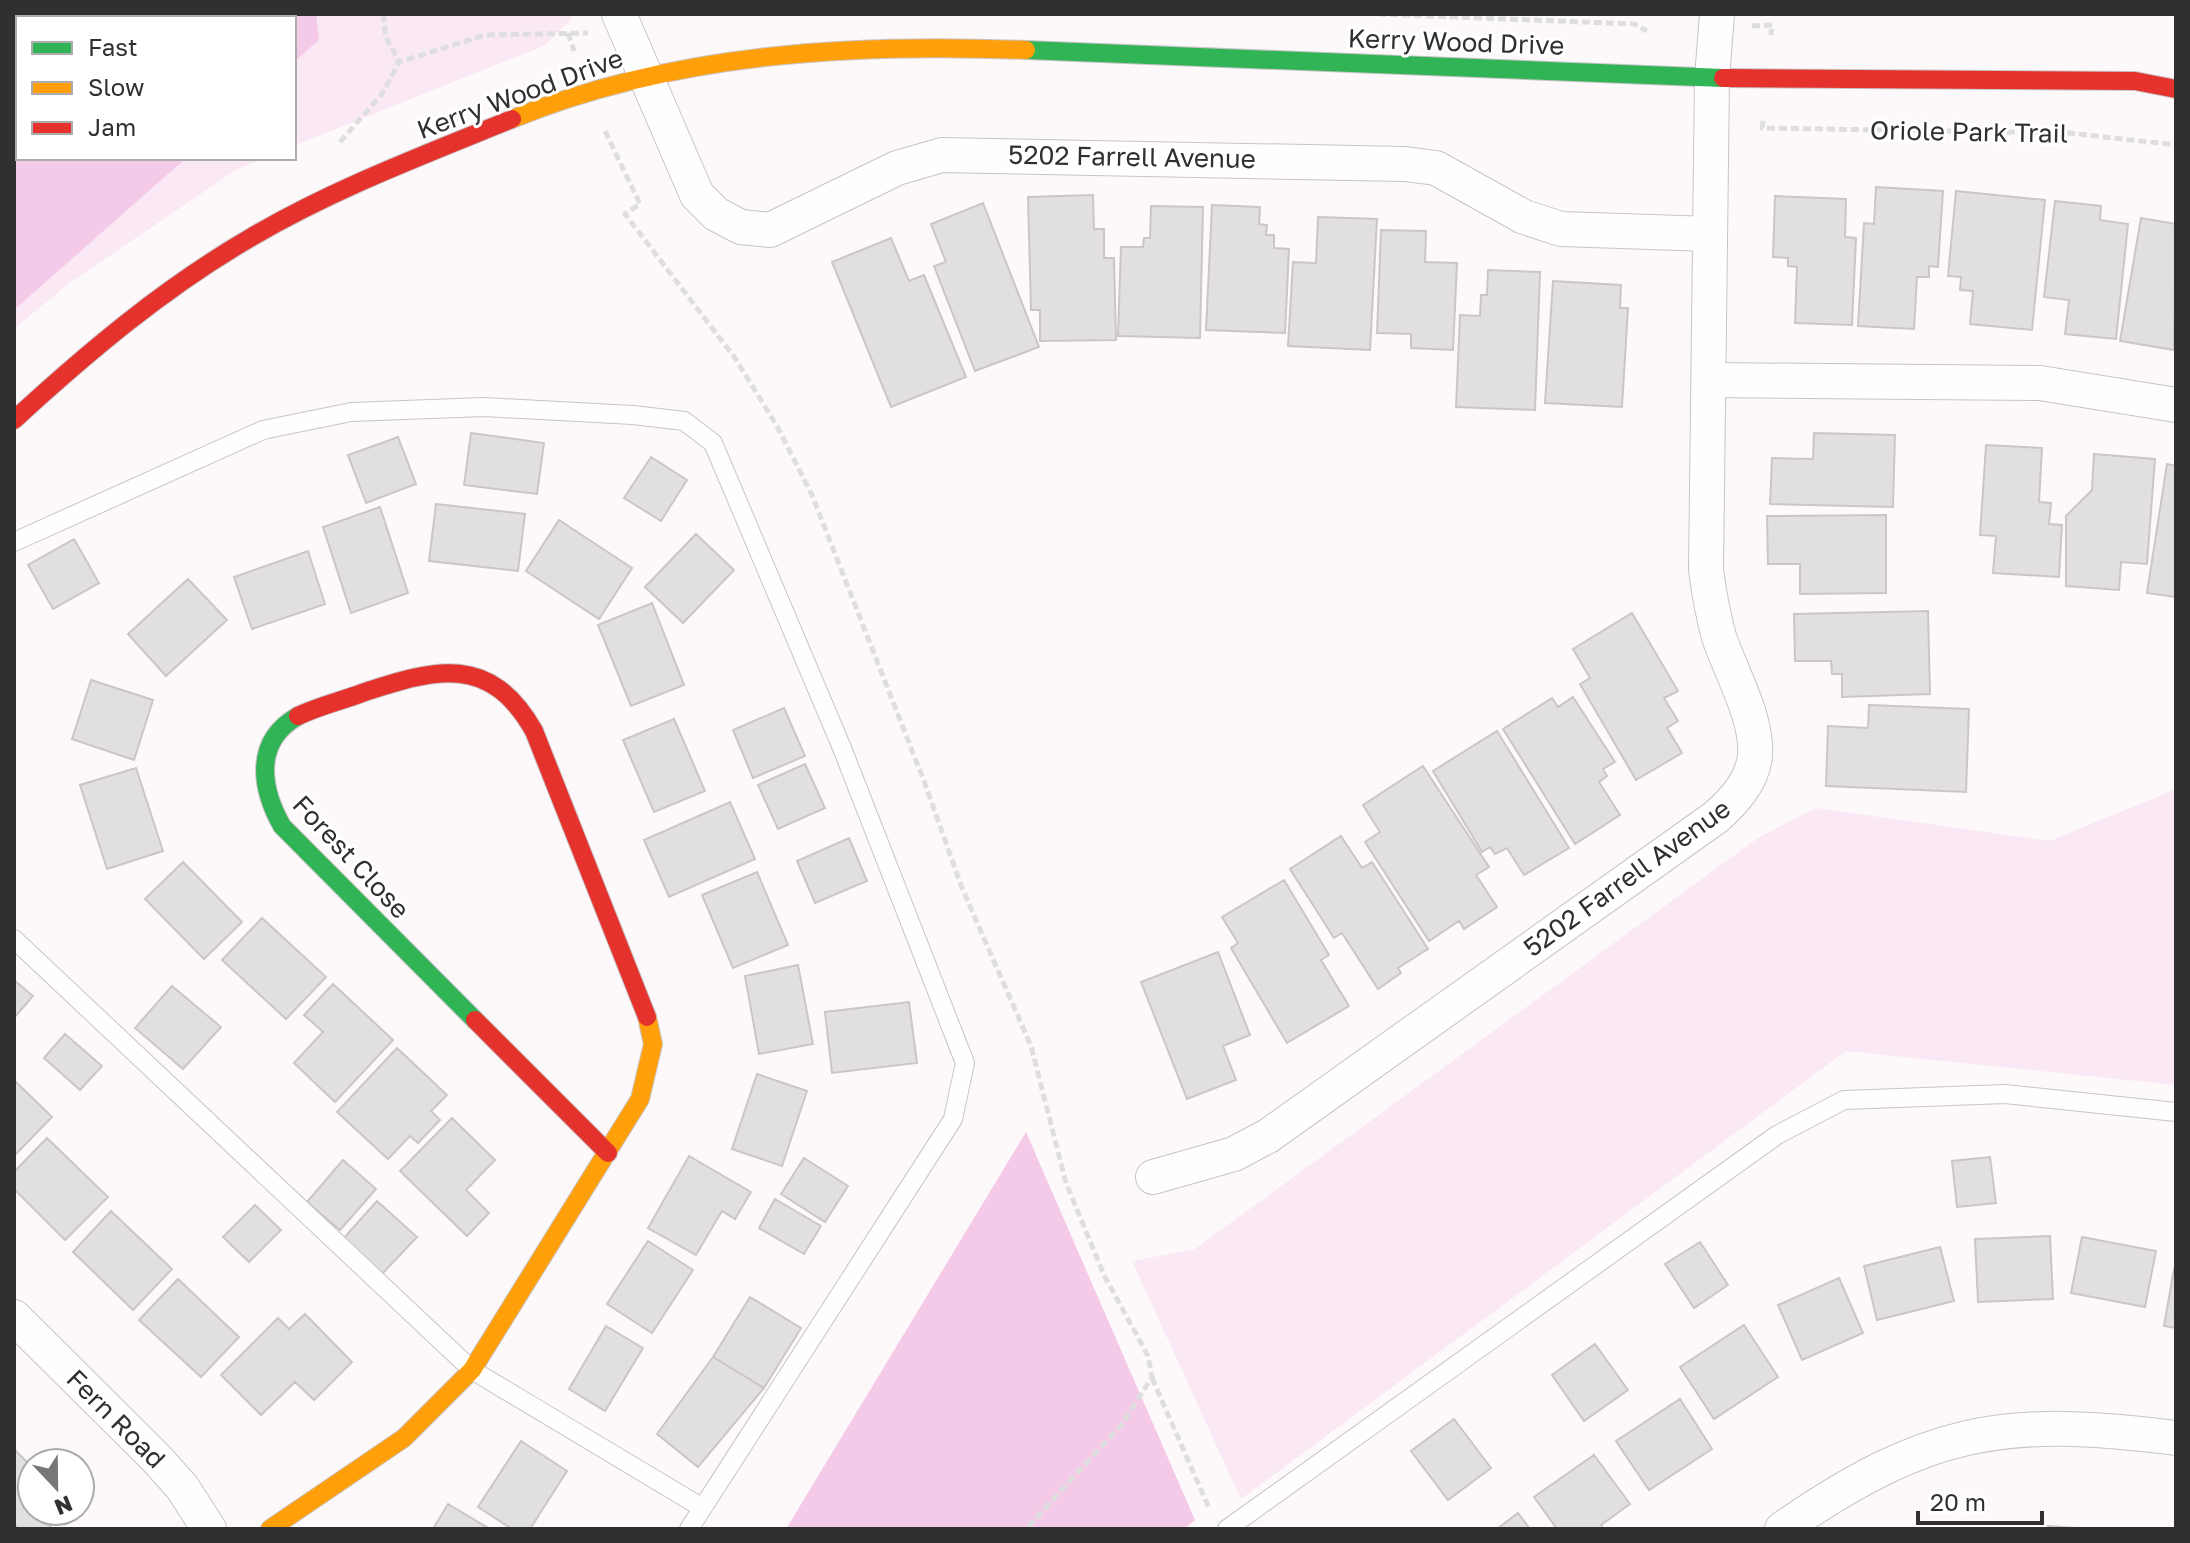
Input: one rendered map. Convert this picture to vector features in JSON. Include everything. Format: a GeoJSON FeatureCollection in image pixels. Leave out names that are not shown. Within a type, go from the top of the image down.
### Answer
{"type":"FeatureCollection","features":[{"type":"Feature","properties":{"kind":"street","name":"5202 Farrell Avenue"},"geometry":{"type":"LineString","coordinates":[[619,14],[643,76],[697,195],[716,214],[741,227],[770,230],[897,168],[942,155],[1405,164],[1436,168],[1524,217],[1561,229],[1710,234]]}},
{"type":"Feature","properties":{"kind":"street","name":"5202 Farrell Avenue"},"geometry":{"type":"LineString","coordinates":[[1153,1177],[1234,1154],[1268,1136],[1736,800],[1751,773],[1755,754],[1748,719],[1716,626],[1706,570],[1712,78],[1717,14]]}},
{"type":"Feature","properties":{"kind":"street","name":"Kerry Wood Drive"},"geometry":{"type":"LineString","coordinates":[[14,420],[102,341],[205,266],[289,216],[487,129],[588,90],[643,76],[765,57],[892,48],[974,48],[1712,78],[2135,81],[2176,89]]}},
{"type":"Feature","properties":{"kind":"street"},"geometry":{"type":"LineString","coordinates":[[1709,380],[2040,383],[2176,405]]}},
{"type":"Feature","properties":{"kind":"street","name":"Forest Close"},"geometry":{"type":"LineString","coordinates":[[270,1529],[411,1432],[434,1413],[472,1370],[608,1153],[640,1099],[653,1044],[645,1009],[525,714],[496,685],[476,676],[452,672],[404,679],[290,720],[275,735],[263,767],[264,787],[282,826],[608,1153]]}},
{"type":"Feature","properties":{"kind":"street","name":"Fern Road"},"geometry":{"type":"LineString","coordinates":[[14,1317],[155,1457],[182,1487],[209,1529]]}},
{"type":"Feature","properties":{"kind":"street"},"geometry":{"type":"LineString","coordinates":[[1782,1529],[1865,1475],[1913,1453],[1955,1439],[2038,1427],[2102,1429],[2176,1438]]}},
{"type":"Feature","properties":{"kind":"lane"},"geometry":{"type":"LineString","coordinates":[[14,542],[263,430],[351,412],[484,407],[633,415],[684,421],[713,443],[842,748],[965,1063],[953,1119],[689,1529]]}},
{"type":"Feature","properties":{"kind":"lane"},"geometry":{"type":"LineString","coordinates":[[14,939],[472,1370],[701,1507]]}},
{"type":"Feature","properties":{"kind":"lane"},"geometry":{"type":"LineString","coordinates":[[1227,1529],[1777,1135],[1844,1100],[2005,1094],[2176,1112]]}},
{"type":"Feature","properties":{"kind":"path"},"geometry":{"type":"LineString","coordinates":[[383,14],[386,37],[399,62],[485,35],[568,33]]}},
{"type":"Feature","properties":{"kind":"path"},"geometry":{"type":"LineString","coordinates":[[1378,14],[1634,24],[1648,32]]}},
{"type":"Feature","properties":{"kind":"path","name":"Oriole Park Trail"},"geometry":{"type":"LineString","coordinates":[[1762,128],[2069,133],[2176,145]]}},
{"type":"Feature","properties":{"kind":"path"},"geometry":{"type":"LineString","coordinates":[[607,136],[640,204],[625,214],[735,358],[777,426],[812,495],[924,781],[962,888],[1031,1046],[1066,1183],[1104,1275],[1148,1356],[1152,1377],[1212,1515]]}},
{"type":"Feature","properties":{"kind":"path"},"geometry":{"type":"LineString","coordinates":[[1026,1529],[1122,1424],[1152,1377]]}},
{"type":"Feature","properties":{"kind":"shaded area"},"geometry":{"type":"Polygon","coordinates":[[[14,14],[571,14],[572,18],[544,46],[296,145],[296,16],[16,16],[16,160],[260,160],[237,169],[67,285],[14,329],[14,14]]]}},
{"type":"Feature","properties":{"kind":"shaded area"},"geometry":{"type":"Polygon","coordinates":[[[316,14],[319,40],[296,60],[296,16],[92,16],[316,14]]]}},
{"type":"Feature","properties":{"kind":"shaded area"},"geometry":{"type":"Polygon","coordinates":[[[16,82],[16,160],[184,160],[14,310],[16,82]]]}},
{"type":"Feature","properties":{"kind":"shaded area"},"geometry":{"type":"Polygon","coordinates":[[[2176,789],[2176,1085],[1846,1051],[1241,1499],[1132,1261],[1195,1249],[1758,838],[1816,808],[2050,841],[2176,789]]]}},
{"type":"Feature","properties":{"kind":"shaded area"},"geometry":{"type":"Polygon","coordinates":[[[1026,1132],[1195,1520],[1184,1529],[786,1529],[1026,1132]]]}},
{"type":"Feature","properties":{"kind":"building"},"geometry":{"type":"Polygon","coordinates":[[[1876,187],[1943,191],[1938,267],[1929,266],[1929,277],[1917,277],[1914,329],[1858,326],[1864,223],[1874,224],[1876,187]]]}},
{"type":"Feature","properties":{"kind":"building"},"geometry":{"type":"Polygon","coordinates":[[[1956,191],[2045,200],[2032,330],[1970,324],[1973,291],[1960,290],[1961,277],[1948,276],[1956,191]]]}},
{"type":"Feature","properties":{"kind":"building"},"geometry":{"type":"Polygon","coordinates":[[[1093,195],[1094,229],[1104,229],[1104,258],[1114,258],[1116,340],[1040,341],[1040,310],[1031,310],[1028,197],[1093,195]]]}},
{"type":"Feature","properties":{"kind":"building"},"geometry":{"type":"Polygon","coordinates":[[[1775,196],[1846,199],[1845,237],[1856,238],[1852,325],[1795,323],[1797,267],[1788,266],[1788,258],[1773,257],[1775,196]]]}},
{"type":"Feature","properties":{"kind":"building"},"geometry":{"type":"Polygon","coordinates":[[[2055,201],[2101,206],[2100,220],[2128,224],[2116,339],[2065,334],[2069,300],[2044,297],[2055,201]]]}},
{"type":"Feature","properties":{"kind":"building"},"geometry":{"type":"Polygon","coordinates":[[[983,203],[1039,347],[975,371],[934,266],[946,262],[931,224],[983,203]]]}},
{"type":"Feature","properties":{"kind":"building"},"geometry":{"type":"Polygon","coordinates":[[[1212,205],[1260,207],[1259,224],[1267,225],[1266,235],[1274,235],[1274,248],[1289,249],[1285,333],[1206,330],[1212,205]]]}},
{"type":"Feature","properties":{"kind":"building"},"geometry":{"type":"Polygon","coordinates":[[[1151,206],[1203,207],[1200,338],[1118,336],[1121,247],[1143,247],[1144,238],[1150,238],[1151,206]]]}},
{"type":"Feature","properties":{"kind":"building"},"geometry":{"type":"Polygon","coordinates":[[[1318,217],[1377,219],[1370,350],[1288,346],[1293,262],[1316,263],[1318,217]]]}},
{"type":"Feature","properties":{"kind":"building"},"geometry":{"type":"Polygon","coordinates":[[[2141,218],[2176,224],[2174,350],[2120,341],[2141,218]]]}},
{"type":"Feature","properties":{"kind":"building"},"geometry":{"type":"Polygon","coordinates":[[[1381,230],[1426,231],[1425,262],[1457,263],[1453,350],[1411,348],[1411,334],[1377,333],[1381,230]]]}},
{"type":"Feature","properties":{"kind":"building"},"geometry":{"type":"Polygon","coordinates":[[[891,238],[909,281],[924,275],[966,377],[891,407],[832,262],[891,238]]]}},
{"type":"Feature","properties":{"kind":"building"},"geometry":{"type":"Polygon","coordinates":[[[1488,270],[1540,272],[1535,410],[1456,407],[1460,315],[1480,316],[1481,295],[1487,295],[1488,270]]]}},
{"type":"Feature","properties":{"kind":"building"},"geometry":{"type":"Polygon","coordinates":[[[1553,281],[1621,285],[1620,308],[1628,308],[1622,407],[1545,403],[1553,281]]]}},
{"type":"Feature","properties":{"kind":"building"},"geometry":{"type":"Polygon","coordinates":[[[471,433],[544,443],[537,494],[464,485],[471,433]]]}},
{"type":"Feature","properties":{"kind":"building"},"geometry":{"type":"Polygon","coordinates":[[[1814,433],[1895,435],[1893,507],[1770,504],[1772,458],[1813,459],[1814,433]]]}},
{"type":"Feature","properties":{"kind":"building"},"geometry":{"type":"Polygon","coordinates":[[[398,437],[416,484],[366,503],[348,455],[398,437]]]}},
{"type":"Feature","properties":{"kind":"building"},"geometry":{"type":"Polygon","coordinates":[[[1986,445],[2042,448],[2039,502],[2051,503],[2049,524],[2062,525],[2059,577],[1993,573],[1996,536],[1980,535],[1986,445]]]}},
{"type":"Feature","properties":{"kind":"building"},"geometry":{"type":"Polygon","coordinates":[[[2094,454],[2155,459],[2147,564],[2121,562],[2119,590],[2066,586],[2066,516],[2092,490],[2094,454]]]}},
{"type":"Feature","properties":{"kind":"building"},"geometry":{"type":"Polygon","coordinates":[[[651,457],[687,480],[661,521],[624,498],[651,457]]]}},
{"type":"Feature","properties":{"kind":"building"},"geometry":{"type":"Polygon","coordinates":[[[2167,464],[2176,466],[2176,597],[2147,593],[2167,464]]]}},
{"type":"Feature","properties":{"kind":"building"},"geometry":{"type":"Polygon","coordinates":[[[436,504],[525,514],[518,571],[429,561],[436,504]]]}},
{"type":"Feature","properties":{"kind":"building"},"geometry":{"type":"Polygon","coordinates":[[[380,507],[408,593],[351,613],[323,527],[380,507]]]}},
{"type":"Feature","properties":{"kind":"building"},"geometry":{"type":"Polygon","coordinates":[[[1886,515],[1886,593],[1800,594],[1800,564],[1768,564],[1767,516],[1886,515]]]}},
{"type":"Feature","properties":{"kind":"building"},"geometry":{"type":"Polygon","coordinates":[[[559,520],[632,568],[599,619],[526,571],[559,520]]]}},
{"type":"Feature","properties":{"kind":"building"},"geometry":{"type":"Polygon","coordinates":[[[696,534],[734,570],[683,623],[645,587],[696,534]]]}},
{"type":"Feature","properties":{"kind":"building"},"geometry":{"type":"Polygon","coordinates":[[[74,539],[99,583],[53,609],[28,565],[74,539]]]}},
{"type":"Feature","properties":{"kind":"building"},"geometry":{"type":"Polygon","coordinates":[[[308,551],[325,604],[252,629],[234,577],[308,551]]]}},
{"type":"Feature","properties":{"kind":"building"},"geometry":{"type":"Polygon","coordinates":[[[188,579],[227,620],[166,676],[128,634],[188,579]]]}},
{"type":"Feature","properties":{"kind":"building"},"geometry":{"type":"Polygon","coordinates":[[[652,603],[684,685],[631,706],[598,625],[652,603]]]}},
{"type":"Feature","properties":{"kind":"building"},"geometry":{"type":"Polygon","coordinates":[[[1928,611],[1930,694],[1842,697],[1842,674],[1832,674],[1831,661],[1795,661],[1794,614],[1928,611]]]}},
{"type":"Feature","properties":{"kind":"building"},"geometry":{"type":"Polygon","coordinates":[[[1632,613],[1678,691],[1664,698],[1678,721],[1667,728],[1682,753],[1636,780],[1580,684],[1590,678],[1573,649],[1632,613]]]}},
{"type":"Feature","properties":{"kind":"building"},"geometry":{"type":"Polygon","coordinates":[[[91,680],[153,700],[134,760],[72,739],[91,680]]]}},
{"type":"Feature","properties":{"kind":"building"},"geometry":{"type":"Polygon","coordinates":[[[1573,697],[1615,762],[1603,769],[1607,776],[1599,782],[1620,815],[1575,844],[1503,729],[1552,698],[1558,707],[1573,697]]]}},
{"type":"Feature","properties":{"kind":"building"},"geometry":{"type":"Polygon","coordinates":[[[1869,705],[1969,709],[1966,792],[1826,786],[1828,726],[1868,728],[1869,705]]]}},
{"type":"Feature","properties":{"kind":"building"},"geometry":{"type":"Polygon","coordinates":[[[784,708],[805,756],[753,778],[733,730],[784,708]]]}},
{"type":"Feature","properties":{"kind":"building"},"geometry":{"type":"Polygon","coordinates":[[[674,719],[705,791],[654,812],[623,740],[674,719]]]}},
{"type":"Feature","properties":{"kind":"building"},"geometry":{"type":"Polygon","coordinates":[[[1497,731],[1569,848],[1524,875],[1507,848],[1495,854],[1490,847],[1482,852],[1433,771],[1497,731]]]}},
{"type":"Feature","properties":{"kind":"building"},"geometry":{"type":"Polygon","coordinates":[[[805,764],[825,808],[778,829],[758,785],[805,764]]]}},
{"type":"Feature","properties":{"kind":"building"},"geometry":{"type":"Polygon","coordinates":[[[1423,766],[1489,867],[1476,875],[1497,907],[1464,929],[1459,921],[1429,941],[1365,842],[1380,832],[1363,805],[1423,766]]]}},
{"type":"Feature","properties":{"kind":"building"},"geometry":{"type":"Polygon","coordinates":[[[136,768],[163,851],[107,869],[80,785],[136,768]]]}},
{"type":"Feature","properties":{"kind":"building"},"geometry":{"type":"Polygon","coordinates":[[[730,802],[755,859],[669,897],[644,840],[730,802]]]}},
{"type":"Feature","properties":{"kind":"building"},"geometry":{"type":"Polygon","coordinates":[[[1341,836],[1362,868],[1372,862],[1428,949],[1398,968],[1401,973],[1378,989],[1342,933],[1334,938],[1290,869],[1341,836]]]}},
{"type":"Feature","properties":{"kind":"building"},"geometry":{"type":"Polygon","coordinates":[[[849,838],[867,881],[815,903],[797,861],[849,838]]]}},
{"type":"Feature","properties":{"kind":"building"},"geometry":{"type":"Polygon","coordinates":[[[183,862],[242,922],[204,959],[145,899],[183,862]]]}},
{"type":"Feature","properties":{"kind":"building"},"geometry":{"type":"Polygon","coordinates":[[[757,872],[788,945],[733,968],[702,895],[757,872]]]}},
{"type":"Feature","properties":{"kind":"building"},"geometry":{"type":"Polygon","coordinates":[[[1284,880],[1329,955],[1321,960],[1349,1006],[1287,1043],[1231,948],[1238,943],[1222,917],[1284,880]]]}},
{"type":"Feature","properties":{"kind":"building"},"geometry":{"type":"Polygon","coordinates":[[[262,918],[326,977],[286,1019],[222,960],[262,918]]]}},
{"type":"Feature","properties":{"kind":"building"},"geometry":{"type":"Polygon","coordinates":[[[1218,952],[1250,1035],[1223,1046],[1236,1080],[1187,1099],[1141,982],[1218,952]]]}},
{"type":"Feature","properties":{"kind":"building"},"geometry":{"type":"Polygon","coordinates":[[[798,965],[813,1044],[759,1054],[745,976],[798,965]]]}},
{"type":"Feature","properties":{"kind":"building"},"geometry":{"type":"Polygon","coordinates":[[[14,980],[33,996],[14,1018],[14,980]]]}},
{"type":"Feature","properties":{"kind":"building"},"geometry":{"type":"Polygon","coordinates":[[[333,984],[393,1040],[335,1102],[294,1063],[323,1032],[304,1015],[333,984]]]}},
{"type":"Feature","properties":{"kind":"building"},"geometry":{"type":"Polygon","coordinates":[[[172,986],[221,1027],[183,1069],[135,1028],[172,986]]]}},
{"type":"Feature","properties":{"kind":"building"},"geometry":{"type":"Polygon","coordinates":[[[909,1002],[917,1063],[832,1073],[825,1012],[909,1002]]]}},
{"type":"Feature","properties":{"kind":"building"},"geometry":{"type":"Polygon","coordinates":[[[65,1034],[102,1066],[80,1090],[44,1058],[65,1034]]]}},
{"type":"Feature","properties":{"kind":"building"},"geometry":{"type":"Polygon","coordinates":[[[397,1048],[447,1095],[431,1111],[440,1120],[418,1143],[410,1136],[388,1159],[337,1112],[397,1048]]]}},
{"type":"Feature","properties":{"kind":"building"},"geometry":{"type":"Polygon","coordinates":[[[757,1074],[807,1091],[782,1166],[732,1149],[757,1074]]]}},
{"type":"Feature","properties":{"kind":"building"},"geometry":{"type":"Polygon","coordinates":[[[14,1080],[52,1117],[15,1155],[14,1154],[14,1080]]]}},
{"type":"Feature","properties":{"kind":"building"},"geometry":{"type":"Polygon","coordinates":[[[452,1118],[495,1160],[466,1190],[489,1213],[467,1236],[400,1171],[452,1118]]]}},
{"type":"Feature","properties":{"kind":"building"},"geometry":{"type":"Polygon","coordinates":[[[47,1138],[108,1197],[65,1240],[14,1189],[14,1172],[47,1138]]]}},
{"type":"Feature","properties":{"kind":"building"},"geometry":{"type":"Polygon","coordinates":[[[689,1156],[751,1192],[735,1219],[722,1211],[696,1255],[648,1228],[689,1156]]]}},
{"type":"Feature","properties":{"kind":"building"},"geometry":{"type":"Polygon","coordinates":[[[1990,1157],[1996,1203],[1957,1207],[1952,1161],[1990,1157]]]}},
{"type":"Feature","properties":{"kind":"building"},"geometry":{"type":"Polygon","coordinates":[[[804,1158],[848,1186],[825,1222],[781,1194],[804,1158]]]}},
{"type":"Feature","properties":{"kind":"building"},"geometry":{"type":"Polygon","coordinates":[[[343,1160],[376,1189],[340,1230],[307,1202],[343,1160]]]}},
{"type":"Feature","properties":{"kind":"building"},"geometry":{"type":"Polygon","coordinates":[[[775,1199],[821,1226],[804,1254],[759,1228],[775,1199]]]}},
{"type":"Feature","properties":{"kind":"building"},"geometry":{"type":"Polygon","coordinates":[[[377,1201],[417,1237],[382,1274],[343,1239],[377,1201]]]}},
{"type":"Feature","properties":{"kind":"building"},"geometry":{"type":"Polygon","coordinates":[[[255,1205],[281,1230],[249,1262],[223,1237],[255,1205]]]}},
{"type":"Feature","properties":{"kind":"building"},"geometry":{"type":"Polygon","coordinates":[[[111,1211],[172,1269],[133,1310],[73,1252],[111,1211]]]}},
{"type":"Feature","properties":{"kind":"building"},"geometry":{"type":"Polygon","coordinates":[[[2050,1236],[2053,1299],[1978,1302],[1975,1239],[2050,1236]]]}},
{"type":"Feature","properties":{"kind":"building"},"geometry":{"type":"Polygon","coordinates":[[[2082,1237],[2156,1251],[2145,1307],[2071,1293],[2082,1237]]]}},
{"type":"Feature","properties":{"kind":"building"},"geometry":{"type":"Polygon","coordinates":[[[648,1241],[693,1270],[652,1333],[607,1304],[648,1241]]]}},
{"type":"Feature","properties":{"kind":"building"},"geometry":{"type":"Polygon","coordinates":[[[1700,1242],[1728,1285],[1694,1308],[1665,1264],[1700,1242]]]}},
{"type":"Feature","properties":{"kind":"building"},"geometry":{"type":"Polygon","coordinates":[[[1940,1247],[1954,1301],[1877,1320],[1864,1266],[1940,1247]]]}},
{"type":"Feature","properties":{"kind":"building"},"geometry":{"type":"Polygon","coordinates":[[[2176,1270],[2176,1328],[2164,1326],[2176,1270]]]}},
{"type":"Feature","properties":{"kind":"building"},"geometry":{"type":"Polygon","coordinates":[[[1839,1278],[1863,1333],[1802,1360],[1778,1305],[1839,1278]]]}},
{"type":"Feature","properties":{"kind":"building"},"geometry":{"type":"Polygon","coordinates":[[[178,1279],[239,1337],[201,1377],[139,1320],[178,1279]]]}},
{"type":"Feature","properties":{"kind":"building"},"geometry":{"type":"Polygon","coordinates":[[[750,1297],[801,1328],[764,1388],[713,1357],[750,1297]]]}},
{"type":"Feature","properties":{"kind":"building"},"geometry":{"type":"Polygon","coordinates":[[[305,1314],[352,1362],[314,1400],[295,1382],[261,1415],[221,1375],[278,1318],[289,1329],[305,1314]]]}},
{"type":"Feature","properties":{"kind":"building"},"geometry":{"type":"Polygon","coordinates":[[[1744,1325],[1778,1377],[1714,1419],[1680,1367],[1744,1325]]]}},
{"type":"Feature","properties":{"kind":"building"},"geometry":{"type":"Polygon","coordinates":[[[606,1326],[643,1348],[605,1411],[569,1389],[606,1326]]]}},
{"type":"Feature","properties":{"kind":"building"},"geometry":{"type":"Polygon","coordinates":[[[1595,1344],[1628,1390],[1584,1421],[1552,1375],[1595,1344]]]}},
{"type":"Feature","properties":{"kind":"building"},"geometry":{"type":"Polygon","coordinates":[[[713,1357],[764,1388],[698,1467],[657,1434],[713,1357]]]}},
{"type":"Feature","properties":{"kind":"building"},"geometry":{"type":"Polygon","coordinates":[[[1680,1399],[1712,1449],[1649,1490],[1616,1441],[1680,1399]]]}},
{"type":"Feature","properties":{"kind":"building"},"geometry":{"type":"Polygon","coordinates":[[[1454,1419],[1491,1468],[1448,1500],[1411,1451],[1454,1419]]]}},
{"type":"Feature","properties":{"kind":"building"},"geometry":{"type":"Polygon","coordinates":[[[521,1441],[567,1471],[530,1529],[512,1529],[478,1507],[521,1441]]]}},
{"type":"Feature","properties":{"kind":"building"},"geometry":{"type":"Polygon","coordinates":[[[14,1449],[16,1526],[14,1524],[14,1449]]]}},
{"type":"Feature","properties":{"kind":"building"},"geometry":{"type":"Polygon","coordinates":[[[1594,1455],[1630,1504],[1601,1525],[1604,1529],[1557,1529],[1534,1497],[1594,1455]]]}},
{"type":"Feature","properties":{"kind":"building"},"geometry":{"type":"Polygon","coordinates":[[[448,1504],[490,1529],[433,1529],[448,1504]]]}},
{"type":"Feature","properties":{"kind":"building"},"geometry":{"type":"Polygon","coordinates":[[[1518,1513],[1530,1529],[1497,1529],[1518,1513]]]}},
{"type":"Feature","properties":{"kind":"building"},"geometry":{"type":"Polygon","coordinates":[[[2048,1526],[2090,1529],[2048,1529],[2048,1526]]]}},
{"type":"Feature","properties":{"kind":"building"},"geometry":{"type":"Polygon","coordinates":[[[17,1527],[49,1527],[47,1529],[17,1527]]]}},
{"type":"Feature","properties":{"kind":"traffic: fast"},"geometry":{"type":"LineString","coordinates":[[1026,50],[1723,78]]}},
{"type":"Feature","properties":{"kind":"traffic: fast"},"geometry":{"type":"LineString","coordinates":[[298,716],[274,738],[265,766],[269,796],[282,826],[475,1020]]}},
{"type":"Feature","properties":{"kind":"traffic: slow"},"geometry":{"type":"LineString","coordinates":[[512,119],[636,79],[765,57],[895,49],[1026,50]]}},
{"type":"Feature","properties":{"kind":"traffic: slow"},"geometry":{"type":"LineString","coordinates":[[270,1529],[404,1438],[472,1370],[640,1099],[653,1044],[647,1017]]}},
{"type":"Feature","properties":{"kind":"traffic: jam"},"geometry":{"type":"LineString","coordinates":[[1723,78],[2135,81],[2176,89]]}},
{"type":"Feature","properties":{"kind":"traffic: jam"},"geometry":{"type":"LineString","coordinates":[[14,420],[128,322],[218,257],[281,220],[346,188],[512,119]]}},
{"type":"Feature","properties":{"kind":"traffic: jam"},"geometry":{"type":"LineString","coordinates":[[298,716],[389,685],[437,674],[479,678],[499,689],[517,706],[534,731],[647,1017]]}},
{"type":"Feature","properties":{"kind":"traffic: jam"},"geometry":{"type":"LineString","coordinates":[[475,1020],[608,1153]]}}]}
